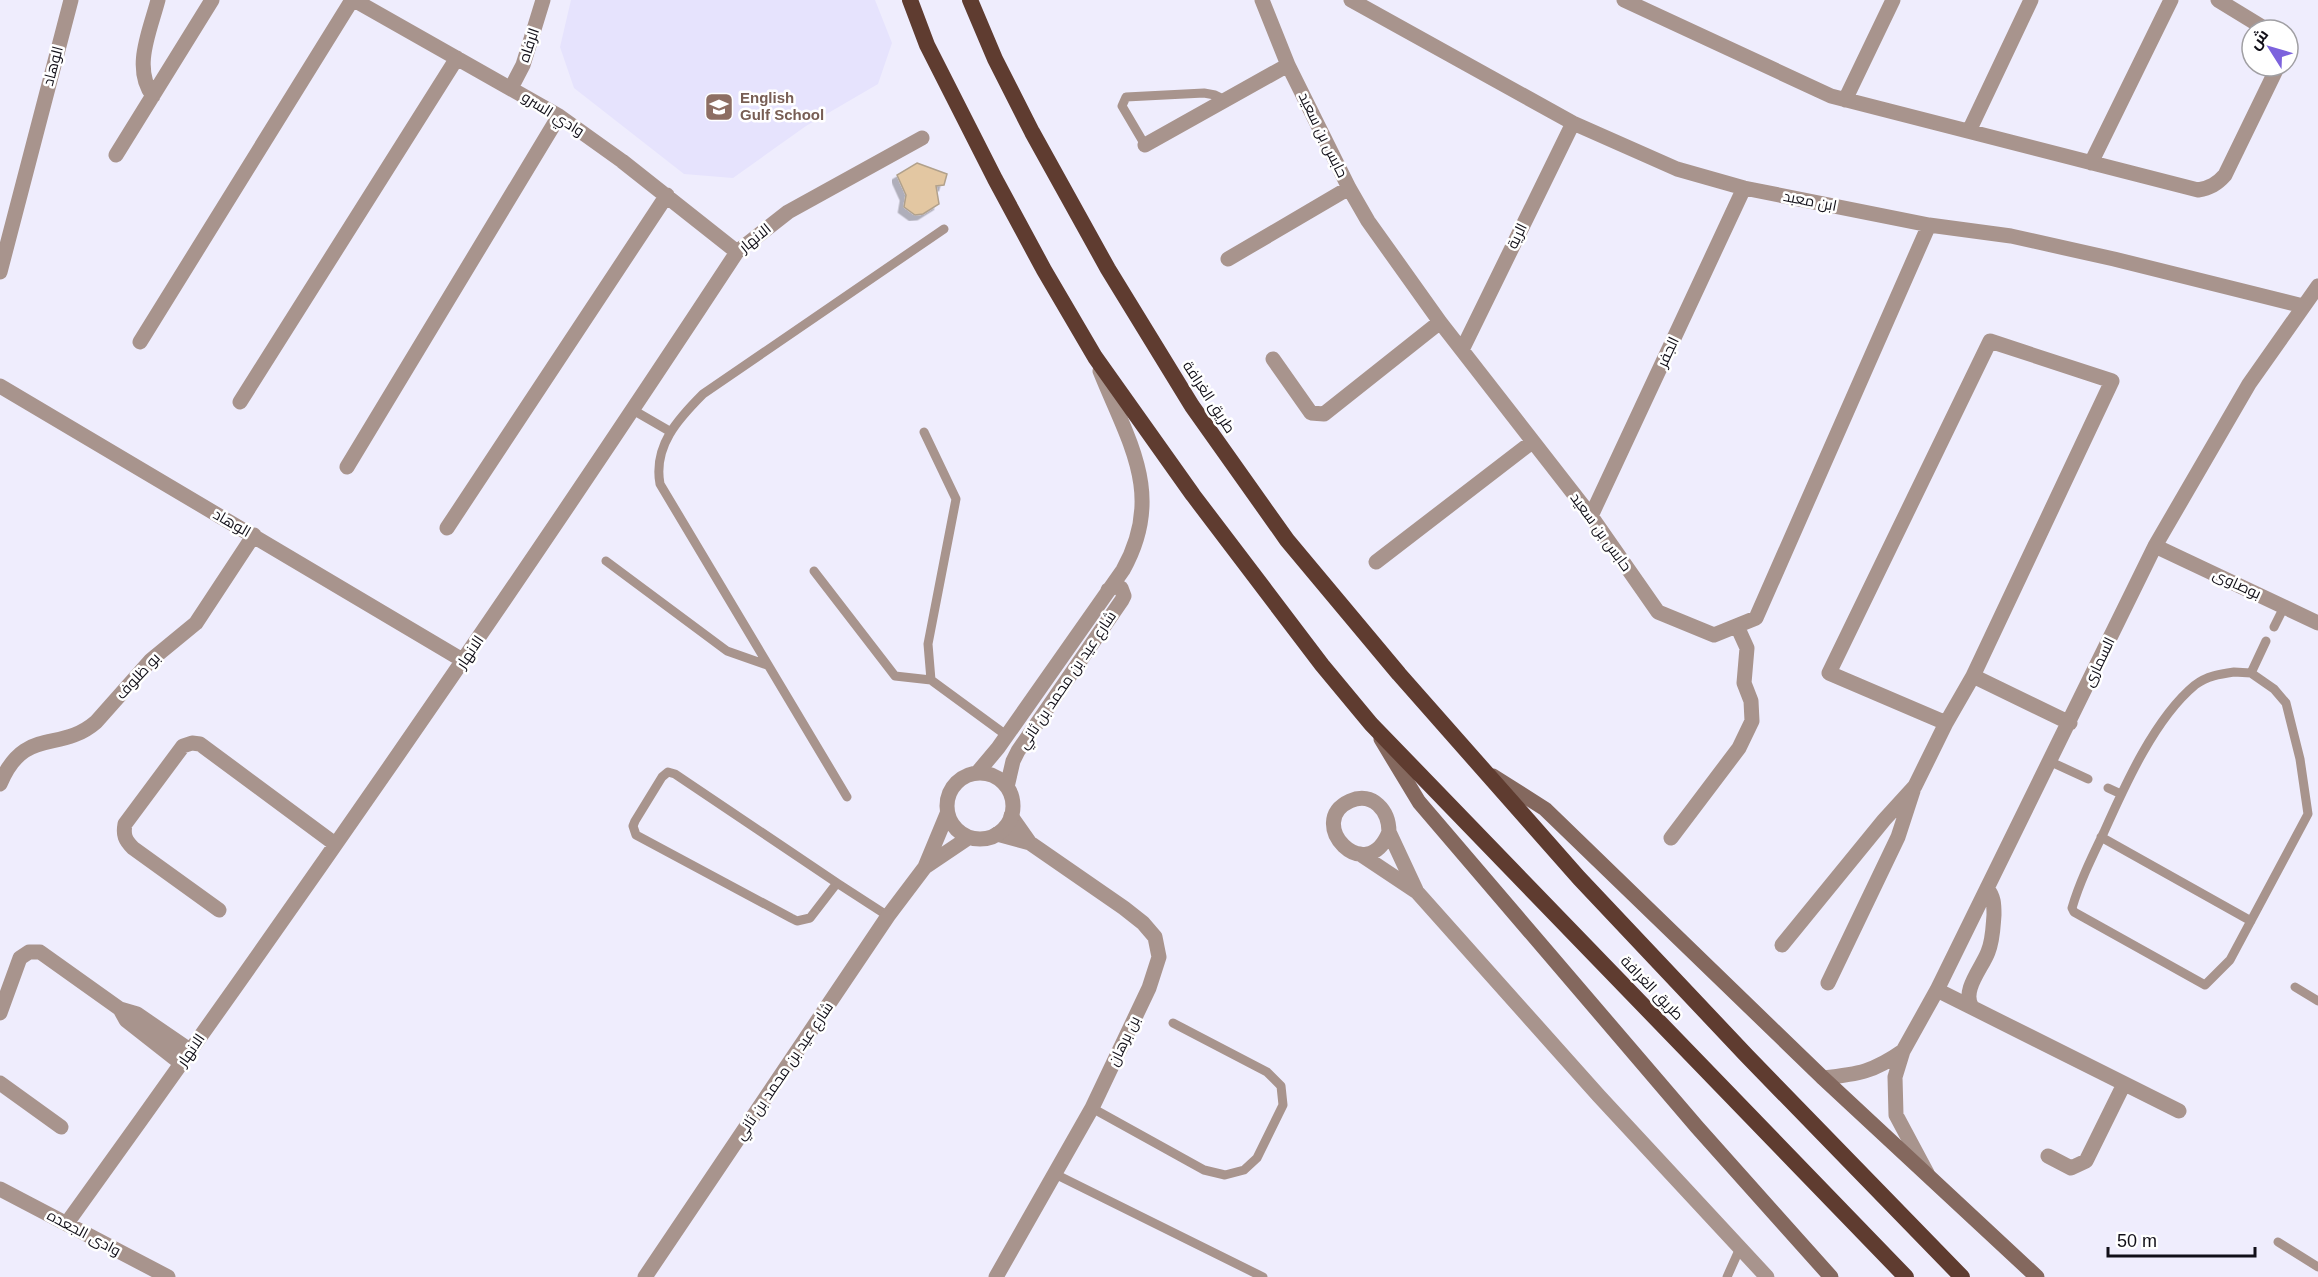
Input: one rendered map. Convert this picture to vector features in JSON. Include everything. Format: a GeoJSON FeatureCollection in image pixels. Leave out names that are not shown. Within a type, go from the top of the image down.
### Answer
{"type":"FeatureCollection","features":[{"type":"Feature","properties":{"kind":"highway","name":"طريق الغرافة"},"geometry":{"type":"LineString","coordinates":[[910,0],[927,45],[995,179],[1044,270],[1095,357],[1199,504],[1315,656],[1371,724],[1906,1277]]}},
{"type":"Feature","properties":{"kind":"highway","name":"طريق الغرافة"},"geometry":{"type":"LineString","coordinates":[[970,0],[995,59],[1108,269],[1192,406],[1287,540],[1399,674],[1579,878],[1962,1277]]}},
{"type":"Feature","properties":{"kind":"main road","name":"طريق الغرافة"},"geometry":{"type":"LineString","coordinates":[[1371,724],[1419,802],[1697,1127],[1831,1277]]}},
{"type":"Feature","properties":{"kind":"main road","name":"طريق الغرافة"},"geometry":{"type":"LineString","coordinates":[[1484,771],[1545,809],[1823,1078],[2037,1277]]}},
{"type":"Feature","properties":{"kind":"street","name":"الوهاد"},"geometry":{"type":"LineString","coordinates":[[0,272],[71,0]]}},
{"type":"Feature","properties":{"kind":"street"},"geometry":{"type":"LineString","coordinates":[[153,96],[147,88],[142,70],[158,0]]}},
{"type":"Feature","properties":{"kind":"street"},"geometry":{"type":"LineString","coordinates":[[116,155],[212,0]]}},
{"type":"Feature","properties":{"kind":"street"},"geometry":{"type":"LineString","coordinates":[[140,342],[353,0]]}},
{"type":"Feature","properties":{"kind":"street","name":"وادي السرو"},"geometry":{"type":"LineString","coordinates":[[353,0],[559,116],[667,195],[737,252]]}},
{"type":"Feature","properties":{"kind":"street","name":"الرفاه"},"geometry":{"type":"LineString","coordinates":[[511,88],[523,65],[543,0]]}},
{"type":"Feature","properties":{"kind":"street","name":"حابس بن سعيد"},"geometry":{"type":"LineString","coordinates":[[1262,0],[1288,65],[1349,188],[1368,221],[1440,322],[1591,516],[1658,612],[1714,635],[1756,618],[1929,225]]}},
{"type":"Feature","properties":{"kind":"street","name":"ابن معبد"},"geometry":{"type":"LineString","coordinates":[[1350,0],[1573,123],[1677,169],[1744,188],[1929,225],[2011,236],[2303,306]]}},
{"type":"Feature","properties":{"kind":"street"},"geometry":{"type":"LineString","coordinates":[[1624,0],[1804,85],[1845,100],[2198,190],[2209,188],[2225,175],[2272,78]]}},
{"type":"Feature","properties":{"kind":"street"},"geometry":{"type":"LineString","coordinates":[[1845,100],[1893,0]]}},
{"type":"Feature","properties":{"kind":"street"},"geometry":{"type":"LineString","coordinates":[[1969,131],[2031,0]]}},
{"type":"Feature","properties":{"kind":"street"},"geometry":{"type":"LineString","coordinates":[[2091,163],[2172,0]]}},
{"type":"Feature","properties":{"kind":"street"},"geometry":{"type":"LineString","coordinates":[[2218,0],[2247,18]]}},
{"type":"Feature","properties":{"kind":"street"},"geometry":{"type":"LineString","coordinates":[[240,402],[457,58]]}},
{"type":"Feature","properties":{"kind":"street"},"geometry":{"type":"LineString","coordinates":[[1145,145],[1288,65]]}},
{"type":"Feature","properties":{"kind":"street"},"geometry":{"type":"LineString","coordinates":[[347,467],[559,116]]}},
{"type":"Feature","properties":{"kind":"street","name":"الرية"},"geometry":{"type":"LineString","coordinates":[[1462,350],[1573,123]]}},
{"type":"Feature","properties":{"kind":"street","name":"الانهار"},"geometry":{"type":"LineString","coordinates":[[67,1223],[182,1064],[464,661],[737,252],[788,212],[922,138]]}},
{"type":"Feature","properties":{"kind":"street"},"geometry":{"type":"LineString","coordinates":[[1228,259],[1349,188]]}},
{"type":"Feature","properties":{"kind":"street","name":"الجفر"},"geometry":{"type":"LineString","coordinates":[[1591,516],[1744,188]]}},
{"type":"Feature","properties":{"kind":"street"},"geometry":{"type":"LineString","coordinates":[[447,528],[667,195]]}},
{"type":"Feature","properties":{"kind":"street","name":"السمارى"},"geometry":{"type":"LineString","coordinates":[[1927,1173],[1896,1115],[1895,1077],[1904,1051],[2051,762],[2156,546],[2248,384],[2318,286]]}},
{"type":"Feature","properties":{"kind":"street"},"geometry":{"type":"LineString","coordinates":[[1273,359],[1311,413],[1324,414],[1440,322]]}},
{"type":"Feature","properties":{"kind":"street"},"geometry":{"type":"LineString","coordinates":[[1828,983],[1898,837],[1915,786],[1946,723],[1973,676],[2112,381],[1990,341],[1829,673],[1946,723]]}},
{"type":"Feature","properties":{"kind":"street","name":"شارع عيد بن محمد بن ثاني"},"geometry":{"type":"LineString","coordinates":[[977,773],[1108,590],[1133,551],[1143,509],[1143,489],[1128,441],[1095,357]]}},
{"type":"Feature","properties":{"kind":"street","name":"الوهاد"},"geometry":{"type":"LineString","coordinates":[[0,386],[464,661]]}},
{"type":"Feature","properties":{"kind":"street"},"geometry":{"type":"LineString","coordinates":[[1376,562],[1532,442]]}},
{"type":"Feature","properties":{"kind":"street","name":"بو ظلوف"},"geometry":{"type":"LineString","coordinates":[[0,784],[6,771],[26,749],[43,741],[74,737],[96,722],[151,660],[196,623],[254,535]]}},
{"type":"Feature","properties":{"kind":"street","name":"بوصاوى"},"geometry":{"type":"LineString","coordinates":[[2156,546],[2318,623]]}},
{"type":"Feature","properties":{"kind":"street","name":"شارع عيد بن محمد بن ثاني"},"geometry":{"type":"LineString","coordinates":[[1007,787],[1013,761],[1018,751],[1122,600],[1121,588],[1116,586],[1108,590]]}},
{"type":"Feature","properties":{"kind":"street"},"geometry":{"type":"LineString","coordinates":[[1671,838],[1739,748],[1752,721],[1751,701],[1744,683],[1747,648],[1737,626]]}},
{"type":"Feature","properties":{"kind":"street"},"geometry":{"type":"LineString","coordinates":[[1973,676],[2070,723]]}},
{"type":"Feature","properties":{"kind":"street"},"geometry":{"type":"LineString","coordinates":[[219,910],[133,848],[127,842],[124,833],[125,824],[183,746],[192,743],[200,744],[335,844]]}},
{"type":"Feature","properties":{"kind":"street"},"geometry":{"type":"LineString","coordinates":[[977,773],[997,777],[1007,787],[1013,801],[1011,816],[1008,824],[997,834],[988,838],[968,838],[955,829],[947,814],[946,805],[952,787],[968,775],[977,773]]}},
{"type":"Feature","properties":{"kind":"street"},"geometry":{"type":"LineString","coordinates":[[1782,945],[1884,820],[1915,786]]}},
{"type":"Feature","properties":{"kind":"street"},"geometry":{"type":"LineString","coordinates":[[1359,799],[1370,800],[1379,804],[1386,812],[1389,832],[1386,842],[1379,849],[1360,854],[1350,852],[1342,846],[1336,837],[1334,827],[1341,808],[1349,802],[1359,799]]}},
{"type":"Feature","properties":{"kind":"street","name":"شارع عيد بن محمد بن ثاني"},"geometry":{"type":"LineString","coordinates":[[645,1277],[888,916],[925,867],[947,814]]}},
{"type":"Feature","properties":{"kind":"street","name":"بن برهان"},"geometry":{"type":"LineString","coordinates":[[1011,816],[1030,843]]}},
{"type":"Feature","properties":{"kind":"street"},"geometry":{"type":"LineString","coordinates":[[1389,832],[1417,892]]}},
{"type":"Feature","properties":{"kind":"street","name":"بن برهان"},"geometry":{"type":"LineString","coordinates":[[996,1277],[1092,1108],[1149,988],[1159,957],[1155,937],[1143,923],[1124,908],[1030,843],[997,834]]}},
{"type":"Feature","properties":{"kind":"street","name":"شارع عيد بن محمد بن ثاني"},"geometry":{"type":"LineString","coordinates":[[925,867],[968,838]]}},
{"type":"Feature","properties":{"kind":"street"},"geometry":{"type":"LineString","coordinates":[[1360,854],[1417,892],[1599,1096],[1767,1277]]}},
{"type":"Feature","properties":{"kind":"street"},"geometry":{"type":"LineString","coordinates":[[1972,1007],[1969,990],[1989,951],[1993,934],[1994,903],[1987,888]]}},
{"type":"Feature","properties":{"kind":"street"},"geometry":{"type":"LineString","coordinates":[[0,1012],[20,958],[29,952],[40,952],[120,1009],[137,1014],[191,1051]]}},
{"type":"Feature","properties":{"kind":"street"},"geometry":{"type":"LineString","coordinates":[[1937,990],[2179,1111]]}},
{"type":"Feature","properties":{"kind":"street"},"geometry":{"type":"LineString","coordinates":[[120,1009],[126,1020],[182,1064]]}},
{"type":"Feature","properties":{"kind":"street","name":"السمارى"},"geometry":{"type":"LineString","coordinates":[[1823,1078],[1868,1071],[1881,1066],[1904,1051]]}},
{"type":"Feature","properties":{"kind":"street"},"geometry":{"type":"LineString","coordinates":[[0,1083],[61,1127]]}},
{"type":"Feature","properties":{"kind":"street"},"geometry":{"type":"LineString","coordinates":[[2048,1156],[2071,1168],[2086,1161],[2124,1084]]}},
{"type":"Feature","properties":{"kind":"street","name":"وادى الجعده"},"geometry":{"type":"LineString","coordinates":[[0,1189],[168,1277]]}},
{"type":"Feature","properties":{"kind":"lane"},"geometry":{"type":"LineString","coordinates":[[1145,145],[1122,106],[1126,97],[1204,93],[1225,100]]}},
{"type":"Feature","properties":{"kind":"lane"},"geometry":{"type":"LineString","coordinates":[[847,797],[660,484],[657,468],[660,453],[671,432],[685,412],[704,394],[944,229]]}},
{"type":"Feature","properties":{"kind":"lane"},"geometry":{"type":"LineString","coordinates":[[633,410],[671,432]]}},
{"type":"Feature","properties":{"kind":"lane"},"geometry":{"type":"LineString","coordinates":[[924,432],[956,499],[928,644],[931,680]]}},
{"type":"Feature","properties":{"kind":"lane"},"geometry":{"type":"LineString","coordinates":[[606,561],[726,651],[767,665]]}},
{"type":"Feature","properties":{"kind":"lane"},"geometry":{"type":"LineString","coordinates":[[814,571],[895,676],[931,680],[1006,735]]}},
{"type":"Feature","properties":{"kind":"lane"},"geometry":{"type":"LineString","coordinates":[[2274,627],[2284,607]]}},
{"type":"Feature","properties":{"kind":"lane"},"geometry":{"type":"LineString","coordinates":[[2252,673],[2266,641]]}},
{"type":"Feature","properties":{"kind":"lane"},"geometry":{"type":"LineString","coordinates":[[2234,672],[2252,673],[2274,689],[2286,703],[2300,759],[2308,814],[2230,960],[2205,985],[2074,912],[2072,908],[2079,885],[2121,794],[2163,720],[2196,684],[2214,675],[2234,672]]}},
{"type":"Feature","properties":{"kind":"lane"},"geometry":{"type":"LineString","coordinates":[[2051,762],[2088,779]]}},
{"type":"Feature","properties":{"kind":"lane"},"geometry":{"type":"LineString","coordinates":[[837,883],[810,918],[797,921],[640,838],[636,835],[633,826],[664,773],[672,772],[888,916]]}},
{"type":"Feature","properties":{"kind":"lane"},"geometry":{"type":"LineString","coordinates":[[2108,788],[2121,794]]}},
{"type":"Feature","properties":{"kind":"lane"},"geometry":{"type":"LineString","coordinates":[[2101,837],[2251,921]]}},
{"type":"Feature","properties":{"kind":"lane"},"geometry":{"type":"LineString","coordinates":[[2295,987],[2318,1001]]}},
{"type":"Feature","properties":{"kind":"lane"},"geometry":{"type":"LineString","coordinates":[[1092,1108],[1203,1170],[1225,1175],[1244,1170],[1257,1158],[1283,1105],[1281,1086],[1267,1071],[1173,1023]]}},
{"type":"Feature","properties":{"kind":"lane"},"geometry":{"type":"LineString","coordinates":[[1055,1174],[1263,1277]]}},
{"type":"Feature","properties":{"kind":"lane"},"geometry":{"type":"LineString","coordinates":[[2278,1242],[2318,1268]]}},
{"type":"Feature","properties":{"kind":"lane"},"geometry":{"type":"LineString","coordinates":[[1727,1277],[1740,1248]]}},
{"type":"Feature","properties":{"kind":"shaded area","name":"English Gulf School"},"geometry":{"type":"Polygon","coordinates":[[[571,0],[875,0],[892,43],[878,84],[806,126],[733,178],[684,174],[574,88],[560,47],[571,0]]]}},
{"type":"Feature","properties":{"kind":"building"},"geometry":{"type":"Polygon","coordinates":[[[917,163],[947,174],[944,185],[936,186],[939,204],[923,214],[915,215],[904,207],[906,195],[897,175],[917,163]]]}},
{"type":"Feature","properties":{"kind":"place","name":"English Gulf School"},"geometry":{"type":"Point","coordinates":[719,107]}}]}
